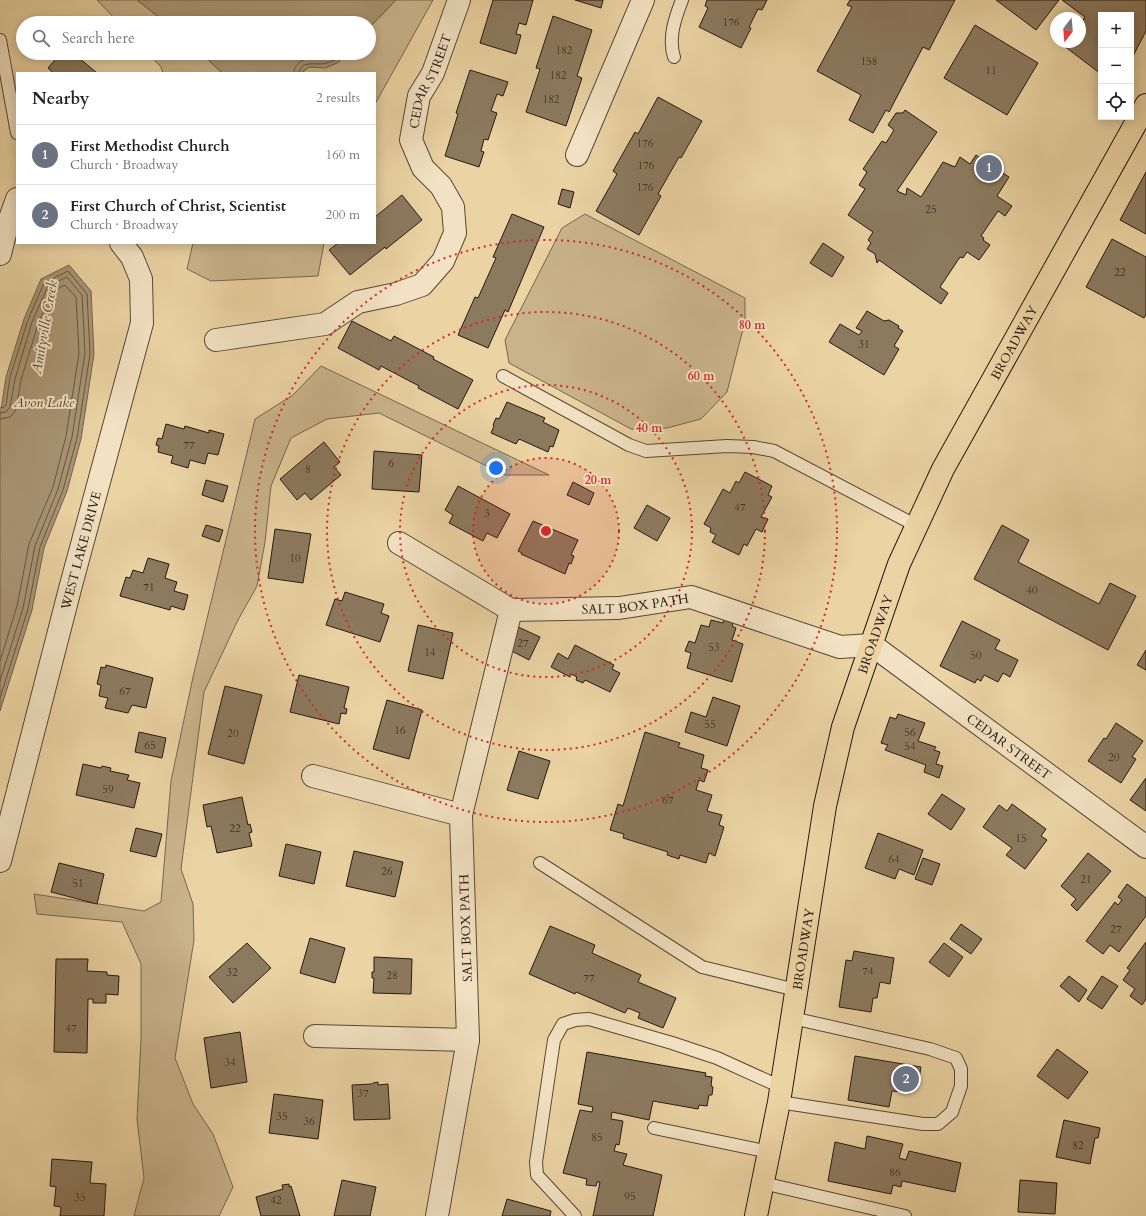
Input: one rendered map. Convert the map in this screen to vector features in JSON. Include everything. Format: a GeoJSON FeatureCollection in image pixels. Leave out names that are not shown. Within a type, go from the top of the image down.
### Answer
{"type":"FeatureCollection","features":[{"type":"Feature","properties":{"kind":"main road","name":"BROADWAY"},"geometry":{"type":"LineString","coordinates":[[756,1216],[780,1094],[825,806],[843,726],[900,564],[943,469],[1146,105]]}},
{"type":"Feature","properties":{"kind":"street","name":"CEDAR STREET"},"geometry":{"type":"LineString","coordinates":[[216,340],[324,324],[358,302],[396,294],[422,285],[443,261],[455,233],[453,207],[441,186],[423,168],[411,140],[419,96],[433,73],[459,0]]}},
{"type":"Feature","properties":{"kind":"street"},"geometry":{"type":"LineString","coordinates":[[577,155],[643,0]]}},
{"type":"Feature","properties":{"kind":"street"},"geometry":{"type":"LineString","coordinates":[[0,254],[6,230],[16,202]]}},
{"type":"Feature","properties":{"kind":"street","name":"WEST LAKE DRIVE"},"geometry":{"type":"LineString","coordinates":[[0,861],[71,585],[142,323],[141,279],[132,257],[122,244]]}},
{"type":"Feature","properties":{"kind":"street"},"geometry":{"type":"LineString","coordinates":[[399,543],[511,610]]}},
{"type":"Feature","properties":{"kind":"street","name":"SALT BOX PATH"},"geometry":{"type":"LineString","coordinates":[[437,1216],[468,1040],[461,815],[511,610],[619,608],[691,597],[840,647],[872,645]]}},
{"type":"Feature","properties":{"kind":"street","name":"CEDAR STREET"},"geometry":{"type":"LineString","coordinates":[[872,645],[1146,847]]}},
{"type":"Feature","properties":{"kind":"street"},"geometry":{"type":"LineString","coordinates":[[313,776],[461,815]]}},
{"type":"Feature","properties":{"kind":"street"},"geometry":{"type":"LineString","coordinates":[[315,1036],[468,1040]]}},
{"type":"Feature","properties":{"kind":"lane"},"geometry":{"type":"LineString","coordinates":[[674,57],[672,49],[673,28],[682,0]]}},
{"type":"Feature","properties":{"kind":"lane"},"geometry":{"type":"LineString","coordinates":[[0,40],[16,128]]}},
{"type":"Feature","properties":{"kind":"lane"},"geometry":{"type":"LineString","coordinates":[[502,376],[629,445],[646,451],[727,446],[753,446],[774,451],[917,526]]}},
{"type":"Feature","properties":{"kind":"lane"},"geometry":{"type":"LineString","coordinates":[[540,864],[702,967],[796,990]]}},
{"type":"Feature","properties":{"kind":"lane"},"geometry":{"type":"LineString","coordinates":[[571,1213],[536,1175],[536,1162],[554,1040],[563,1024],[575,1020],[589,1019],[672,1043],[717,1058],[780,1094],[923,1124],[938,1124],[952,1112],[961,1086],[961,1069],[956,1058],[930,1049],[792,1018]]}},
{"type":"Feature","properties":{"kind":"lane"},"geometry":{"type":"LineString","coordinates":[[654,1128],[769,1152]]}},
{"type":"Feature","properties":{"kind":"lane"},"geometry":{"type":"LineString","coordinates":[[762,1183],[905,1216]]}},
{"type":"Feature","properties":{"kind":"shaded area"},"geometry":{"type":"Polygon","coordinates":[[[97,0],[137,0],[157,16],[112,16],[97,0]]]}},
{"type":"Feature","properties":{"kind":"shaded area"},"geometry":{"type":"Polygon","coordinates":[[[396,0],[433,0],[376,102],[376,72],[302,72],[309,67],[326,67],[340,60],[376,60],[376,21],[396,0]]]}},
{"type":"Feature","properties":{"kind":"shaded area"},"geometry":{"type":"Polygon","coordinates":[[[154,60],[208,60],[221,72],[163,72],[161,67],[154,60]]]}},
{"type":"Feature","properties":{"kind":"shaded area"},"geometry":{"type":"Polygon","coordinates":[[[585,214],[745,298],[745,321],[727,392],[701,419],[667,428],[631,429],[509,363],[505,340],[562,228],[585,214]]]}},
{"type":"Feature","properties":{"kind":"shaded area"},"geometry":{"type":"Polygon","coordinates":[[[193,244],[324,244],[318,276],[211,281],[187,269],[193,244]]]}},
{"type":"Feature","properties":{"kind":"shaded area"},"geometry":{"type":"Polygon","coordinates":[[[321,366],[549,475],[505,475],[379,413],[327,419],[291,438],[271,486],[265,542],[257,586],[238,620],[204,692],[181,869],[193,904],[194,940],[175,1058],[193,1104],[213,1134],[233,1187],[219,1216],[134,1216],[144,1178],[137,1119],[141,1040],[141,964],[122,922],[37,914],[34,894],[144,911],[161,902],[171,781],[193,677],[255,419],[293,395],[321,366]]]}},
{"type":"Feature","properties":{"kind":"water"},"geometry":{"type":"Polygon","coordinates":[[[137,0],[396,0],[376,21],[376,16],[157,16],[137,0]]]}},
{"type":"Feature","properties":{"kind":"water"},"geometry":{"type":"Polygon","coordinates":[[[208,60],[341,60],[326,68],[309,67],[302,72],[221,72],[208,60]]]}},
{"type":"Feature","properties":{"kind":"water","name":"Avon Lake"},"geometry":{"type":"Polygon","coordinates":[[[69,265],[91,291],[94,354],[81,439],[67,491],[44,548],[32,610],[0,711],[0,416],[6,377],[24,319],[41,279],[69,265]]]}},
{"type":"Feature","properties":{"kind":"building"},"geometry":{"type":"Polygon","coordinates":[[[493,0],[533,0],[526,25],[519,23],[516,34],[521,35],[516,54],[480,43],[493,0]]]}},
{"type":"Feature","properties":{"kind":"building"},"geometry":{"type":"Polygon","coordinates":[[[575,0],[603,0],[601,8],[575,0]]]}},
{"type":"Feature","properties":{"kind":"building"},"geometry":{"type":"Polygon","coordinates":[[[707,0],[767,0],[762,10],[758,9],[741,48],[699,27],[708,8],[705,6],[707,0]]]}},
{"type":"Feature","properties":{"kind":"building"},"geometry":{"type":"Polygon","coordinates":[[[850,0],[955,0],[929,50],[923,47],[889,112],[886,110],[873,133],[849,120],[861,95],[817,71],[852,7],[847,5],[850,0]]]}},
{"type":"Feature","properties":{"kind":"building"},"geometry":{"type":"Polygon","coordinates":[[[996,0],[1059,0],[1036,30],[996,0]]]}},
{"type":"Feature","properties":{"kind":"building"},"geometry":{"type":"Polygon","coordinates":[[[1062,0],[1146,0],[1146,31],[1134,54],[1134,12],[1098,12],[1098,72],[1067,48],[1086,48],[1086,12],[1078,12],[1062,0]]]}},
{"type":"Feature","properties":{"kind":"building"},"geometry":{"type":"Polygon","coordinates":[[[553,16],[592,30],[577,76],[582,78],[566,126],[526,112],[540,69],[536,68],[553,16]]]}},
{"type":"Feature","properties":{"kind":"building"},"geometry":{"type":"Polygon","coordinates":[[[975,25],[1038,63],[1007,115],[944,78],[975,25]]]}},
{"type":"Feature","properties":{"kind":"building"},"geometry":{"type":"Polygon","coordinates":[[[55,60],[81,60],[96,72],[52,72],[48,68],[55,60]]]}},
{"type":"Feature","properties":{"kind":"building"},"geometry":{"type":"Polygon","coordinates":[[[470,70],[508,82],[503,96],[497,94],[491,111],[497,113],[488,140],[484,139],[481,151],[484,152],[479,167],[445,156],[458,114],[456,113],[470,70]]]}},
{"type":"Feature","properties":{"kind":"building"},"geometry":{"type":"Polygon","coordinates":[[[658,97],[702,121],[658,194],[661,196],[639,235],[596,211],[617,174],[613,171],[635,132],[638,134],[658,97]]]}},
{"type":"Feature","properties":{"kind":"building"},"geometry":{"type":"Polygon","coordinates":[[[905,110],[937,132],[897,191],[906,195],[907,188],[921,197],[943,162],[955,167],[960,157],[970,164],[976,155],[1009,177],[997,196],[1012,206],[1005,216],[998,211],[981,236],[984,238],[983,240],[990,245],[979,260],[967,252],[963,258],[960,257],[940,287],[948,293],[941,304],[879,260],[877,263],[875,254],[867,249],[871,243],[868,240],[873,232],[848,215],[865,189],[859,185],[867,172],[863,169],[882,141],[886,143],[894,130],[888,125],[896,113],[903,113],[905,110]]]}},
{"type":"Feature","properties":{"kind":"building"},"geometry":{"type":"Polygon","coordinates":[[[1146,172],[1146,234],[1120,220],[1146,172]]]}},
{"type":"Feature","properties":{"kind":"building"},"geometry":{"type":"Polygon","coordinates":[[[562,189],[574,192],[570,208],[558,204],[562,189]]]}},
{"type":"Feature","properties":{"kind":"building"},"geometry":{"type":"Polygon","coordinates":[[[402,195],[422,220],[350,275],[329,250],[337,244],[376,244],[376,216],[402,195]]]}},
{"type":"Feature","properties":{"kind":"building"},"geometry":{"type":"Polygon","coordinates":[[[512,214],[544,227],[508,312],[505,310],[488,348],[458,335],[475,297],[478,298],[496,258],[493,257],[512,214]]]}},
{"type":"Feature","properties":{"kind":"building"},"geometry":{"type":"Polygon","coordinates":[[[1112,239],[1146,257],[1146,314],[1144,318],[1086,287],[1112,239]]]}},
{"type":"Feature","properties":{"kind":"building"},"geometry":{"type":"Polygon","coordinates":[[[823,243],[844,257],[832,277],[810,263],[823,243]]]}},
{"type":"Feature","properties":{"kind":"building"},"geometry":{"type":"Polygon","coordinates":[[[867,311],[884,321],[889,320],[899,326],[898,328],[903,331],[894,346],[899,349],[884,375],[829,342],[840,324],[859,335],[862,331],[856,328],[867,311]]]}},
{"type":"Feature","properties":{"kind":"building"},"geometry":{"type":"Polygon","coordinates":[[[352,321],[391,341],[394,336],[473,380],[458,409],[381,366],[379,370],[338,348],[352,321]]]}},
{"type":"Feature","properties":{"kind":"building"},"geometry":{"type":"Polygon","coordinates":[[[507,402],[545,418],[543,422],[559,430],[553,447],[550,446],[548,452],[519,439],[516,444],[491,433],[496,418],[499,419],[507,402]]]}},
{"type":"Feature","properties":{"kind":"building"},"geometry":{"type":"Polygon","coordinates":[[[166,424],[184,429],[185,426],[209,433],[209,430],[224,434],[218,455],[208,453],[205,464],[190,460],[188,468],[171,463],[173,456],[158,452],[159,446],[156,445],[158,438],[162,439],[166,424]]]}},
{"type":"Feature","properties":{"kind":"building"},"geometry":{"type":"Polygon","coordinates":[[[324,442],[340,462],[334,467],[341,475],[311,500],[305,493],[297,500],[280,479],[324,442]]]}},
{"type":"Feature","properties":{"kind":"building"},"geometry":{"type":"Polygon","coordinates":[[[374,451],[422,455],[419,492],[372,489],[374,451]]]}},
{"type":"Feature","properties":{"kind":"building"},"geometry":{"type":"Polygon","coordinates":[[[745,472],[772,486],[768,495],[772,497],[761,517],[768,519],[762,532],[756,529],[747,546],[744,544],[739,555],[712,542],[716,535],[710,532],[711,528],[704,524],[723,489],[730,493],[736,481],[739,483],[745,472]]]}},
{"type":"Feature","properties":{"kind":"building"},"geometry":{"type":"Polygon","coordinates":[[[206,480],[228,486],[223,502],[202,495],[206,480]]]}},
{"type":"Feature","properties":{"kind":"building"},"geometry":{"type":"Polygon","coordinates":[[[573,482],[594,493],[589,505],[567,495],[573,482]]]}},
{"type":"Feature","properties":{"kind":"building"},"geometry":{"type":"Polygon","coordinates":[[[458,486],[510,514],[497,538],[487,533],[483,541],[449,523],[453,515],[445,510],[458,486]]]}},
{"type":"Feature","properties":{"kind":"building"},"geometry":{"type":"Polygon","coordinates":[[[647,505],[670,518],[657,541],[634,528],[647,505]]]}},
{"type":"Feature","properties":{"kind":"building"},"geometry":{"type":"Polygon","coordinates":[[[533,521],[578,540],[571,555],[574,556],[571,564],[569,563],[565,574],[521,554],[522,553],[518,551],[533,521]]]}},
{"type":"Feature","properties":{"kind":"building"},"geometry":{"type":"Polygon","coordinates":[[[206,525],[223,530],[219,542],[202,536],[206,525]]]}},
{"type":"Feature","properties":{"kind":"building"},"geometry":{"type":"Polygon","coordinates":[[[1002,525],[1029,540],[1018,562],[1099,604],[1110,583],[1136,596],[1108,650],[974,579],[1002,525]]]}},
{"type":"Feature","properties":{"kind":"building"},"geometry":{"type":"Polygon","coordinates":[[[275,529],[311,534],[303,583],[268,578],[275,529]]]}},
{"type":"Feature","properties":{"kind":"building"},"geometry":{"type":"Polygon","coordinates":[[[148,558],[169,564],[165,578],[177,582],[174,591],[188,595],[184,610],[171,606],[170,610],[120,596],[126,577],[130,578],[133,570],[143,573],[148,558]]]}},
{"type":"Feature","properties":{"kind":"building"},"geometry":{"type":"Polygon","coordinates":[[[345,592],[384,604],[381,613],[389,616],[380,642],[326,625],[335,599],[342,601],[345,592]]]}},
{"type":"Feature","properties":{"kind":"building"},"geometry":{"type":"Polygon","coordinates":[[[711,620],[723,623],[724,620],[733,623],[732,626],[736,628],[732,640],[743,644],[732,682],[687,668],[691,653],[685,651],[689,641],[695,643],[701,625],[709,627],[711,620]]]}},
{"type":"Feature","properties":{"kind":"building"},"geometry":{"type":"Polygon","coordinates":[[[962,621],[1000,640],[995,649],[1018,660],[1010,677],[1003,673],[998,682],[984,675],[981,681],[977,679],[975,683],[940,666],[962,621]]]}},
{"type":"Feature","properties":{"kind":"building"},"geometry":{"type":"Polygon","coordinates":[[[418,625],[453,633],[443,679],[408,671],[418,625]]]}},
{"type":"Feature","properties":{"kind":"building"},"geometry":{"type":"Polygon","coordinates":[[[516,626],[540,637],[529,660],[506,648],[516,626]]]}},
{"type":"Feature","properties":{"kind":"building"},"geometry":{"type":"Polygon","coordinates":[[[575,645],[614,665],[612,669],[620,673],[610,692],[585,680],[583,683],[576,680],[577,677],[571,674],[570,677],[551,667],[558,653],[568,659],[575,645]]]}},
{"type":"Feature","properties":{"kind":"building"},"geometry":{"type":"Polygon","coordinates":[[[1146,650],[1146,670],[1137,665],[1146,650]]]}},
{"type":"Feature","properties":{"kind":"building"},"geometry":{"type":"Polygon","coordinates":[[[106,665],[153,678],[146,708],[132,705],[128,713],[105,708],[108,698],[99,696],[101,685],[97,684],[101,667],[105,668],[106,665]]]}},
{"type":"Feature","properties":{"kind":"building"},"geometry":{"type":"Polygon","coordinates":[[[299,675],[349,687],[344,708],[347,709],[346,714],[341,713],[339,724],[290,712],[299,675]]]}},
{"type":"Feature","properties":{"kind":"building"},"geometry":{"type":"Polygon","coordinates":[[[225,686],[262,695],[244,764],[208,754],[225,686]]]}},
{"type":"Feature","properties":{"kind":"building"},"geometry":{"type":"Polygon","coordinates":[[[713,697],[740,706],[727,746],[685,732],[691,712],[706,717],[713,697]]]}},
{"type":"Feature","properties":{"kind":"building"},"geometry":{"type":"Polygon","coordinates":[[[387,700],[422,710],[409,759],[373,749],[387,700]]]}},
{"type":"Feature","properties":{"kind":"building"},"geometry":{"type":"Polygon","coordinates":[[[898,714],[925,723],[918,741],[936,747],[934,750],[940,752],[936,764],[943,766],[939,778],[924,772],[926,765],[885,750],[888,745],[881,743],[890,717],[896,719],[898,714]]]}},
{"type":"Feature","properties":{"kind":"building"},"geometry":{"type":"Polygon","coordinates":[[[1116,723],[1143,741],[1132,757],[1136,759],[1121,783],[1088,761],[1104,738],[1106,739],[1116,723]]]}},
{"type":"Feature","properties":{"kind":"building"},"geometry":{"type":"Polygon","coordinates":[[[139,732],[166,738],[162,758],[135,752],[139,732]]]}},
{"type":"Feature","properties":{"kind":"building"},"geometry":{"type":"Polygon","coordinates":[[[645,732],[680,743],[678,747],[704,755],[701,768],[708,770],[704,782],[699,780],[696,790],[712,795],[707,811],[722,815],[719,825],[724,827],[715,856],[709,853],[706,863],[680,855],[679,859],[667,855],[668,852],[623,838],[624,834],[610,830],[618,804],[623,806],[645,732]]]}},
{"type":"Feature","properties":{"kind":"building"},"geometry":{"type":"Polygon","coordinates":[[[519,751],[550,761],[538,799],[507,790],[519,751]]]}},
{"type":"Feature","properties":{"kind":"building"},"geometry":{"type":"Polygon","coordinates":[[[83,764],[101,768],[102,766],[111,768],[110,771],[129,775],[127,780],[140,783],[134,808],[76,795],[83,764]]]}},
{"type":"Feature","properties":{"kind":"building"},"geometry":{"type":"Polygon","coordinates":[[[1146,778],[1146,811],[1130,800],[1146,778]]]}},
{"type":"Feature","properties":{"kind":"building"},"geometry":{"type":"Polygon","coordinates":[[[942,794],[965,809],[951,830],[928,814],[942,794]]]}},
{"type":"Feature","properties":{"kind":"building"},"geometry":{"type":"Polygon","coordinates":[[[242,797],[248,825],[250,824],[252,832],[249,833],[252,846],[217,853],[211,826],[207,827],[203,805],[242,797]]]}},
{"type":"Feature","properties":{"kind":"building"},"geometry":{"type":"Polygon","coordinates":[[[1012,804],[1046,829],[1041,836],[1047,840],[1025,869],[1006,855],[1012,848],[983,827],[999,805],[1007,811],[1012,804]]]}},
{"type":"Feature","properties":{"kind":"building"},"geometry":{"type":"Polygon","coordinates":[[[136,828],[162,834],[156,857],[130,851],[136,828]]]}},
{"type":"Feature","properties":{"kind":"building"},"geometry":{"type":"Polygon","coordinates":[[[878,833],[923,850],[914,875],[899,869],[895,879],[865,868],[878,833]]]}},
{"type":"Feature","properties":{"kind":"building"},"geometry":{"type":"Polygon","coordinates":[[[286,844],[321,852],[314,884],[279,876],[286,844]]]}},
{"type":"Feature","properties":{"kind":"building"},"geometry":{"type":"Polygon","coordinates":[[[354,851],[403,862],[395,897],[346,886],[354,851]]]}},
{"type":"Feature","properties":{"kind":"building"},"geometry":{"type":"Polygon","coordinates":[[[1088,853],[1111,871],[1077,911],[1071,905],[1076,899],[1061,886],[1088,853]]]}},
{"type":"Feature","properties":{"kind":"building"},"geometry":{"type":"Polygon","coordinates":[[[923,858],[940,864],[932,885],[915,879],[923,858]]]}},
{"type":"Feature","properties":{"kind":"building"},"geometry":{"type":"Polygon","coordinates":[[[59,863],[104,874],[97,904],[51,892],[59,863]]]}},
{"type":"Feature","properties":{"kind":"building"},"geometry":{"type":"Polygon","coordinates":[[[1127,884],[1146,898],[1146,916],[1119,952],[1110,945],[1103,954],[1086,941],[1115,902],[1118,905],[1122,900],[1118,897],[1127,884]]]}},
{"type":"Feature","properties":{"kind":"building"},"geometry":{"type":"Polygon","coordinates":[[[961,924],[982,939],[971,954],[950,939],[961,924]]]}},
{"type":"Feature","properties":{"kind":"building"},"geometry":{"type":"Polygon","coordinates":[[[550,926],[595,945],[592,953],[641,975],[638,982],[676,998],[663,1028],[638,1018],[640,1013],[628,1008],[625,1013],[576,992],[575,994],[529,974],[550,926]]]}},
{"type":"Feature","properties":{"kind":"building"},"geometry":{"type":"Polygon","coordinates":[[[310,938],[345,948],[335,983],[300,973],[310,938]]]}},
{"type":"Feature","properties":{"kind":"building"},"geometry":{"type":"Polygon","coordinates":[[[1146,942],[1146,999],[1142,1005],[1130,996],[1135,989],[1123,980],[1130,970],[1127,968],[1146,942]]]}},
{"type":"Feature","properties":{"kind":"building"},"geometry":{"type":"Polygon","coordinates":[[[247,943],[271,968],[233,1003],[209,977],[247,943]]]}},
{"type":"Feature","properties":{"kind":"building"},"geometry":{"type":"Polygon","coordinates":[[[944,943],[963,957],[949,977],[929,962],[944,943]]]}},
{"type":"Feature","properties":{"kind":"building"},"geometry":{"type":"Polygon","coordinates":[[[854,951],[894,958],[890,984],[880,982],[877,998],[873,998],[871,1012],[839,1007],[846,960],[852,961],[854,951]]]}},
{"type":"Feature","properties":{"kind":"building"},"geometry":{"type":"Polygon","coordinates":[[[374,957],[412,959],[411,994],[373,993],[374,978],[372,978],[372,972],[374,972],[374,957]]]}},
{"type":"Feature","properties":{"kind":"building"},"geometry":{"type":"Polygon","coordinates":[[[56,959],[88,959],[87,971],[107,972],[107,975],[119,976],[118,995],[106,994],[106,1003],[93,1003],[93,999],[88,999],[87,1053],[54,1052],[56,959]]]}},
{"type":"Feature","properties":{"kind":"building"},"geometry":{"type":"Polygon","coordinates":[[[1069,976],[1087,990],[1079,1002],[1060,986],[1069,976]]]}},
{"type":"Feature","properties":{"kind":"building"},"geometry":{"type":"Polygon","coordinates":[[[1102,976],[1118,986],[1102,1009],[1087,999],[1102,976]]]}},
{"type":"Feature","properties":{"kind":"building"},"geometry":{"type":"Polygon","coordinates":[[[240,1032],[247,1082],[211,1088],[204,1038],[240,1032]]]}},
{"type":"Feature","properties":{"kind":"building"},"geometry":{"type":"Polygon","coordinates":[[[1057,1049],[1088,1072],[1068,1099],[1037,1076],[1057,1049]]]}},
{"type":"Feature","properties":{"kind":"building"},"geometry":{"type":"Polygon","coordinates":[[[587,1052],[706,1073],[705,1076],[712,1077],[712,1095],[709,1095],[707,1106],[699,1105],[698,1109],[653,1101],[649,1120],[612,1112],[611,1119],[623,1121],[619,1145],[616,1144],[614,1151],[627,1154],[623,1165],[662,1175],[653,1216],[593,1216],[600,1182],[597,1182],[596,1186],[586,1185],[587,1179],[563,1173],[580,1110],[592,1112],[593,1107],[578,1104],[587,1052]]]}},
{"type":"Feature","properties":{"kind":"building"},"geometry":{"type":"Polygon","coordinates":[[[855,1056],[921,1067],[918,1084],[905,1082],[904,1092],[892,1091],[889,1107],[848,1100],[855,1056]]]}},
{"type":"Feature","properties":{"kind":"building"},"geometry":{"type":"Polygon","coordinates":[[[378,1082],[378,1085],[388,1084],[390,1119],[354,1120],[352,1085],[372,1084],[378,1082]]]}},
{"type":"Feature","properties":{"kind":"building"},"geometry":{"type":"Polygon","coordinates":[[[274,1094],[323,1100],[318,1139],[269,1133],[274,1094]]]}},
{"type":"Feature","properties":{"kind":"building"},"geometry":{"type":"Polygon","coordinates":[[[1064,1120],[1100,1128],[1098,1138],[1095,1138],[1090,1164],[1056,1157],[1064,1120]]]}},
{"type":"Feature","properties":{"kind":"building"},"geometry":{"type":"Polygon","coordinates":[[[867,1136],[903,1144],[899,1158],[906,1160],[909,1151],[961,1163],[955,1192],[902,1181],[901,1187],[893,1185],[891,1194],[828,1181],[835,1142],[865,1149],[867,1136]]]}},
{"type":"Feature","properties":{"kind":"building"},"geometry":{"type":"Polygon","coordinates":[[[52,1159],[92,1162],[90,1183],[106,1184],[104,1216],[60,1216],[61,1207],[54,1206],[56,1187],[50,1186],[52,1159]]]}},
{"type":"Feature","properties":{"kind":"building"},"geometry":{"type":"Polygon","coordinates":[[[342,1180],[376,1187],[370,1216],[334,1216],[342,1180]]]}},
{"type":"Feature","properties":{"kind":"building"},"geometry":{"type":"Polygon","coordinates":[[[1020,1180],[1057,1183],[1055,1214],[1018,1212],[1020,1180]]]}},
{"type":"Feature","properties":{"kind":"building"},"geometry":{"type":"Polygon","coordinates":[[[289,1184],[289,1187],[291,1186],[300,1216],[261,1216],[256,1197],[283,1189],[282,1185],[289,1184]]]}},
{"type":"Feature","properties":{"kind":"building"},"geometry":{"type":"Polygon","coordinates":[[[507,1199],[551,1211],[550,1216],[502,1216],[507,1199]]]}},
{"type":"Feature","properties":{"kind":"place","name":"First Methodist Church"},"geometry":{"type":"Point","coordinates":[989,168]}},
{"type":"Feature","properties":{"kind":"place","name":"First Church of Christ, Scientist"},"geometry":{"type":"Point","coordinates":[906,1079]}},
{"type":"Feature","properties":{"kind":"water label","name":"Amityville Creek"},"geometry":{"type":"Point","coordinates":[44,327]}}]}
